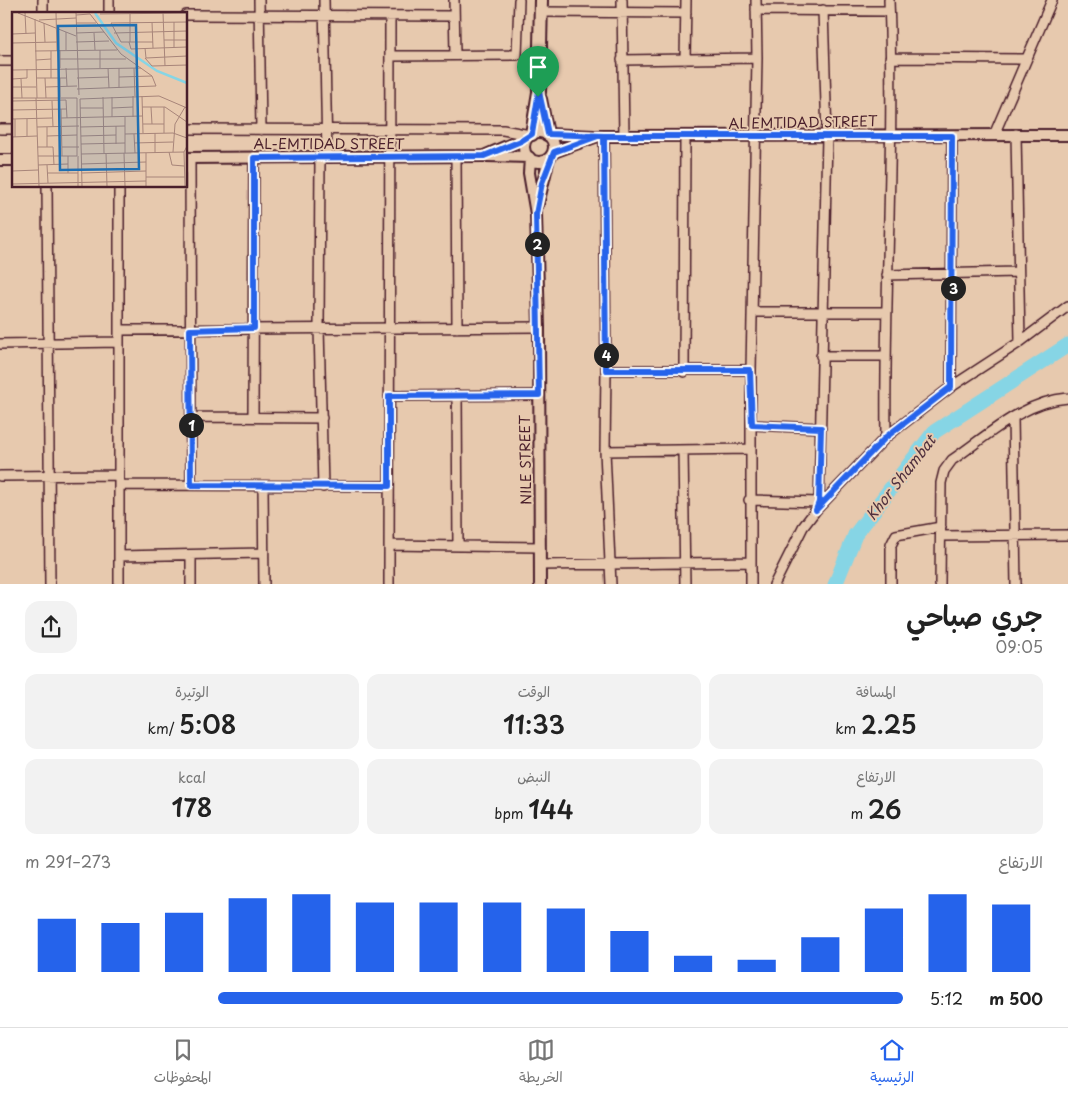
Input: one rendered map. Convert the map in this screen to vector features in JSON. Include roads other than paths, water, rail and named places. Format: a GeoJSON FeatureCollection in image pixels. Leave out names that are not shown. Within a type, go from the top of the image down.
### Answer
{"type":"FeatureCollection","features":[{"type":"Feature","properties":{"kind":"main road"},"geometry":{"type":"LineString","coordinates":[[530,135],[539,92],[541,6]]}},
{"type":"Feature","properties":{"kind":"main road"},"geometry":{"type":"LineString","coordinates":[[539,92],[547,134]]}},
{"type":"Feature","properties":{"kind":"street"},"geometry":{"type":"LineString","coordinates":[[258,0],[261,130]]}},
{"type":"Feature","properties":{"kind":"street"},"geometry":{"type":"LineString","coordinates":[[323,487],[319,328],[323,157],[326,129],[324,0]]}},
{"type":"Feature","properties":{"kind":"street"},"geometry":{"type":"LineString","coordinates":[[454,0],[455,55]]}},
{"type":"Feature","properties":{"kind":"street"},"geometry":{"type":"LineString","coordinates":[[390,56],[517,55],[519,51],[519,0]]}},
{"type":"Feature","properties":{"kind":"street"},"geometry":{"type":"LineString","coordinates":[[622,0],[624,136]]}},
{"type":"Feature","properties":{"kind":"street"},"geometry":{"type":"LineString","coordinates":[[685,60],[686,0]]}},
{"type":"Feature","properties":{"kind":"street"},"geometry":{"type":"LineString","coordinates":[[886,437],[886,275],[890,135],[889,0]]}},
{"type":"Feature","properties":{"kind":"street"},"geometry":{"type":"LineString","coordinates":[[994,135],[1025,59],[1052,0]]}},
{"type":"Feature","properties":{"kind":"street"},"geometry":{"type":"LineString","coordinates":[[751,584],[749,500],[752,425],[750,370],[757,58],[756,5],[889,12]]}},
{"type":"Feature","properties":{"kind":"street"},"geometry":{"type":"LineString","coordinates":[[541,6],[622,13],[686,13]]}},
{"type":"Feature","properties":{"kind":"street"},"geometry":{"type":"LineString","coordinates":[[818,506],[827,136],[823,10]]}},
{"type":"Feature","properties":{"kind":"street"},"geometry":{"type":"LineString","coordinates":[[188,15],[454,16]]}},
{"type":"Feature","properties":{"kind":"street"},"geometry":{"type":"LineString","coordinates":[[389,584],[390,16]]}},
{"type":"Feature","properties":{"kind":"street"},"geometry":{"type":"LineString","coordinates":[[622,60],[757,58]]}},
{"type":"Feature","properties":{"kind":"street"},"geometry":{"type":"LineString","coordinates":[[890,58],[1025,59]]}},
{"type":"Feature","properties":{"kind":"street"},"geometry":{"type":"LineString","coordinates":[[188,129],[389,128],[503,130],[530,135],[542,132],[547,134],[554,145],[551,155]]}},
{"type":"Feature","properties":{"kind":"street","name":"AL EMTIDAD STREET"},"geometry":{"type":"LineString","coordinates":[[547,134],[685,137],[1068,134]]}},
{"type":"Feature","properties":{"kind":"street"},"geometry":{"type":"LineString","coordinates":[[1016,134],[1017,272],[1020,342]]}},
{"type":"Feature","properties":{"kind":"street"},"geometry":{"type":"LineString","coordinates":[[529,157],[525,145],[530,135]]}},
{"type":"Feature","properties":{"kind":"street","name":"AL-EMTIDAD STREET"},"geometry":{"type":"LineString","coordinates":[[188,158],[484,156],[530,135]]}},
{"type":"Feature","properties":{"kind":"street"},"geometry":{"type":"LineString","coordinates":[[484,156],[529,157],[537,161],[601,136],[606,370],[605,451],[611,584]]}},
{"type":"Feature","properties":{"kind":"street"},"geometry":{"type":"LineString","coordinates":[[951,387],[953,275],[952,136]]}},
{"type":"Feature","properties":{"kind":"street"},"geometry":{"type":"LineString","coordinates":[[684,372],[685,137]]}},
{"type":"Feature","properties":{"kind":"street","name":"NILE STREET"},"geometry":{"type":"LineString","coordinates":[[536,214],[542,183],[551,155]]}},
{"type":"Feature","properties":{"kind":"street"},"geometry":{"type":"LineString","coordinates":[[456,156],[458,328]]}},
{"type":"Feature","properties":{"kind":"street","name":"NILE STREET"},"geometry":{"type":"LineString","coordinates":[[529,157],[536,214],[539,327],[540,584]]}},
{"type":"Feature","properties":{"kind":"street"},"geometry":{"type":"LineString","coordinates":[[188,158],[191,485]]}},
{"type":"Feature","properties":{"kind":"street"},"geometry":{"type":"LineString","coordinates":[[253,417],[254,158]]}},
{"type":"Feature","properties":{"kind":"street"},"geometry":{"type":"LineString","coordinates":[[47,188],[50,584]]}},
{"type":"Feature","properties":{"kind":"street"},"geometry":{"type":"LineString","coordinates":[[119,188],[119,584]]}},
{"type":"Feature","properties":{"kind":"street"},"geometry":{"type":"LineString","coordinates":[[886,275],[953,275],[1017,272]]}},
{"type":"Feature","properties":{"kind":"street"},"geometry":{"type":"LineString","coordinates":[[774,584],[794,544],[818,506],[886,437],[951,387],[1020,342],[1068,306]]}},
{"type":"Feature","properties":{"kind":"street"},"geometry":{"type":"LineString","coordinates":[[752,312],[886,312]]}},
{"type":"Feature","properties":{"kind":"street"},"geometry":{"type":"LineString","coordinates":[[119,330],[539,327]]}},
{"type":"Feature","properties":{"kind":"street"},"geometry":{"type":"LineString","coordinates":[[0,344],[119,342]]}},
{"type":"Feature","properties":{"kind":"street"},"geometry":{"type":"LineString","coordinates":[[821,356],[885,356]]}},
{"type":"Feature","properties":{"kind":"street"},"geometry":{"type":"LineString","coordinates":[[606,370],[684,372],[750,370]]}},
{"type":"Feature","properties":{"kind":"street"},"geometry":{"type":"LineString","coordinates":[[457,395],[458,546]]}},
{"type":"Feature","properties":{"kind":"street"},"geometry":{"type":"LineString","coordinates":[[389,396],[539,395]]}},
{"type":"Feature","properties":{"kind":"street"},"geometry":{"type":"LineString","coordinates":[[940,584],[941,483],[944,471],[952,460],[1014,418],[1041,403],[1068,398]]}},
{"type":"Feature","properties":{"kind":"street"},"geometry":{"type":"LineString","coordinates":[[191,417],[322,418]]}},
{"type":"Feature","properties":{"kind":"street"},"geometry":{"type":"LineString","coordinates":[[1014,418],[1016,584]]}},
{"type":"Feature","properties":{"kind":"street"},"geometry":{"type":"LineString","coordinates":[[752,425],[821,428]]}},
{"type":"Feature","properties":{"kind":"street"},"geometry":{"type":"LineString","coordinates":[[605,451],[751,449]]}},
{"type":"Feature","properties":{"kind":"street"},"geometry":{"type":"LineString","coordinates":[[683,450],[685,584]]}},
{"type":"Feature","properties":{"kind":"street"},"geometry":{"type":"LineString","coordinates":[[0,476],[119,475]]}},
{"type":"Feature","properties":{"kind":"street"},"geometry":{"type":"LineString","coordinates":[[120,485],[389,486]]}},
{"type":"Feature","properties":{"kind":"street"},"geometry":{"type":"LineString","coordinates":[[263,486],[264,584]]}},
{"type":"Feature","properties":{"kind":"street"},"geometry":{"type":"LineString","coordinates":[[749,500],[818,506]]}},
{"type":"Feature","properties":{"kind":"street"},"geometry":{"type":"LineString","coordinates":[[892,584],[891,545],[896,535],[941,531],[1016,535],[1068,535]]}},
{"type":"Feature","properties":{"kind":"street"},"geometry":{"type":"LineString","coordinates":[[389,545],[540,547]]}},
{"type":"Feature","properties":{"kind":"street"},"geometry":{"type":"LineString","coordinates":[[119,556],[264,553]]}},
{"type":"Feature","properties":{"kind":"street"},"geometry":{"type":"LineString","coordinates":[[191,554],[191,584]]}},
{"type":"Feature","properties":{"kind":"street"},"geometry":{"type":"LineString","coordinates":[[540,565],[751,562]]}},
{"type":"Feature","properties":{"kind":"waterway","name":"Khor Shambat"},"geometry":{"type":"LineString","coordinates":[[835,584],[855,535],[934,432],[1068,345]]}}]}
